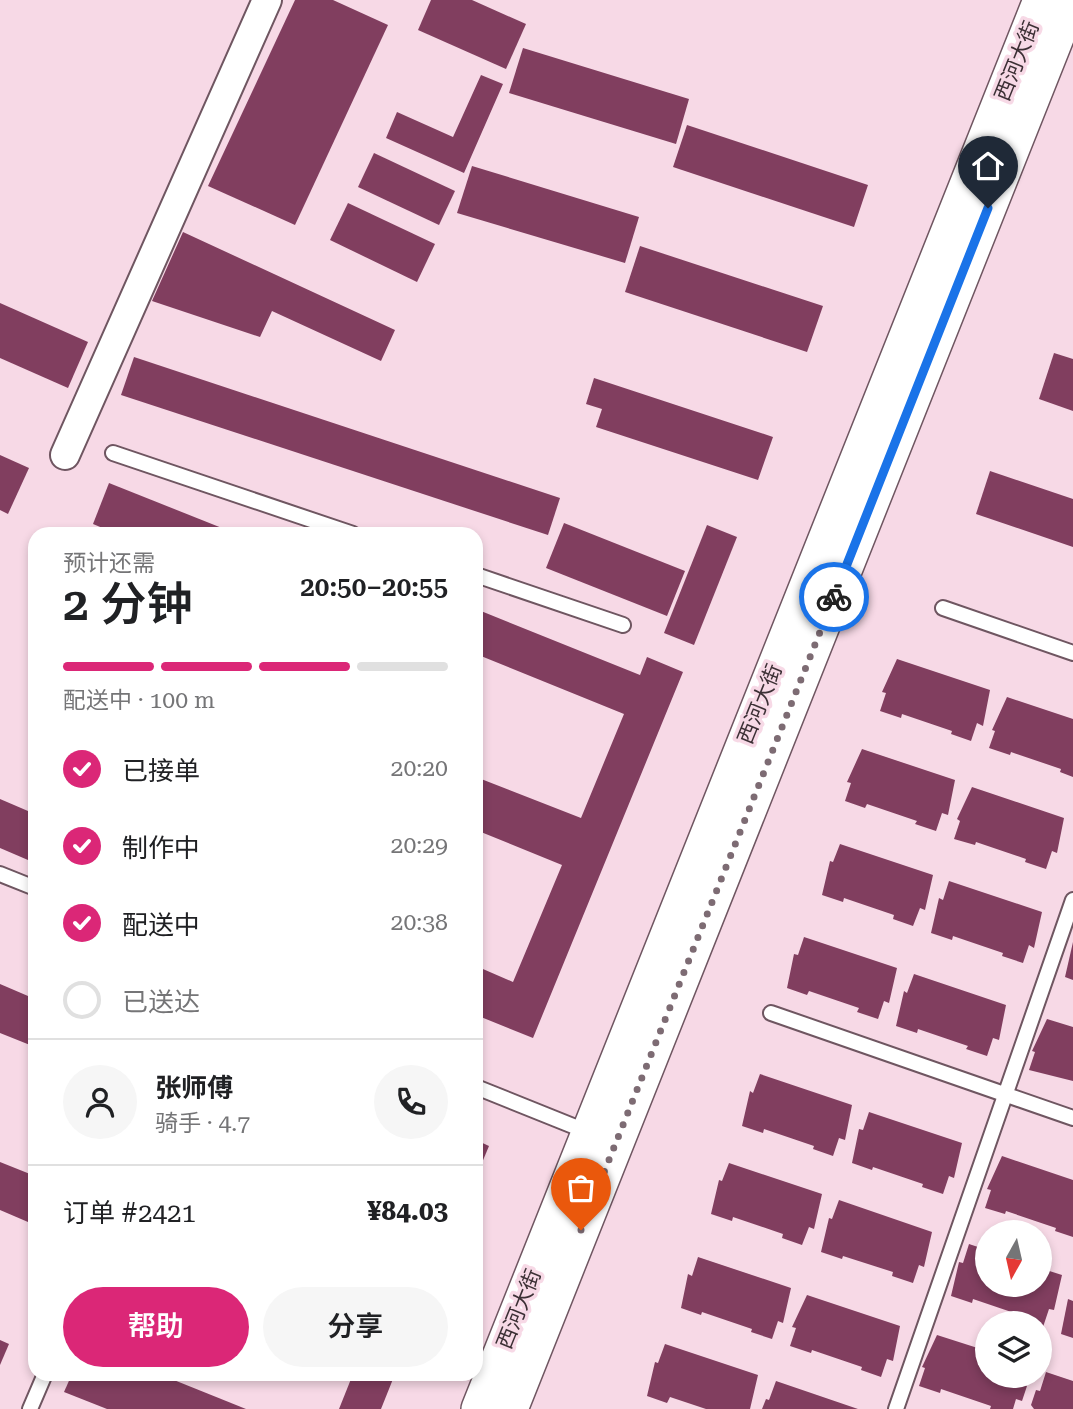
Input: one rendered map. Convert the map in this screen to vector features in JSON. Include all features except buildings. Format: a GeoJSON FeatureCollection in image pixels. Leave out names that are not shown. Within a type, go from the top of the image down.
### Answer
{"type":"FeatureCollection","features":[{"type":"Feature","properties":{"kind":"street"},"geometry":{"type":"LineString","coordinates":[[65,455],[267,0]]}},
{"type":"Feature","properties":{"kind":"street","name":"西河大街"},"geometry":{"type":"LineString","coordinates":[[479,1409],[589,1133],[1063,2]]}},
{"type":"Feature","properties":{"kind":"street","name":"西河大街"},"geometry":{"type":"LineString","coordinates":[[510,1409],[1063,2]]}},
{"type":"Feature","properties":{"kind":"lane"},"geometry":{"type":"LineString","coordinates":[[113,453],[332,527]]}},
{"type":"Feature","properties":{"kind":"lane"},"geometry":{"type":"LineString","coordinates":[[483,577],[623,625]]}},
{"type":"Feature","properties":{"kind":"lane"},"geometry":{"type":"LineString","coordinates":[[943,608],[1073,653]]}},
{"type":"Feature","properties":{"kind":"lane"},"geometry":{"type":"LineString","coordinates":[[0,874],[28,885]]}},
{"type":"Feature","properties":{"kind":"lane"},"geometry":{"type":"LineString","coordinates":[[896,1409],[1073,900]]}},
{"type":"Feature","properties":{"kind":"lane"},"geometry":{"type":"LineString","coordinates":[[771,1013],[1073,1118]]}},
{"type":"Feature","properties":{"kind":"lane"},"geometry":{"type":"LineString","coordinates":[[483,1090],[589,1133]]}},
{"type":"Feature","properties":{"kind":"lane"},"geometry":{"type":"LineString","coordinates":[[30,1409],[42,1381]]}},
{"type":"Feature","properties":{"kind":"way so far"},"geometry":{"type":"LineString","coordinates":[[581,1230],[834,597]]}},
{"type":"Feature","properties":{"kind":"route"},"geometry":{"type":"LineString","coordinates":[[834,597],[988,208]]}}]}
